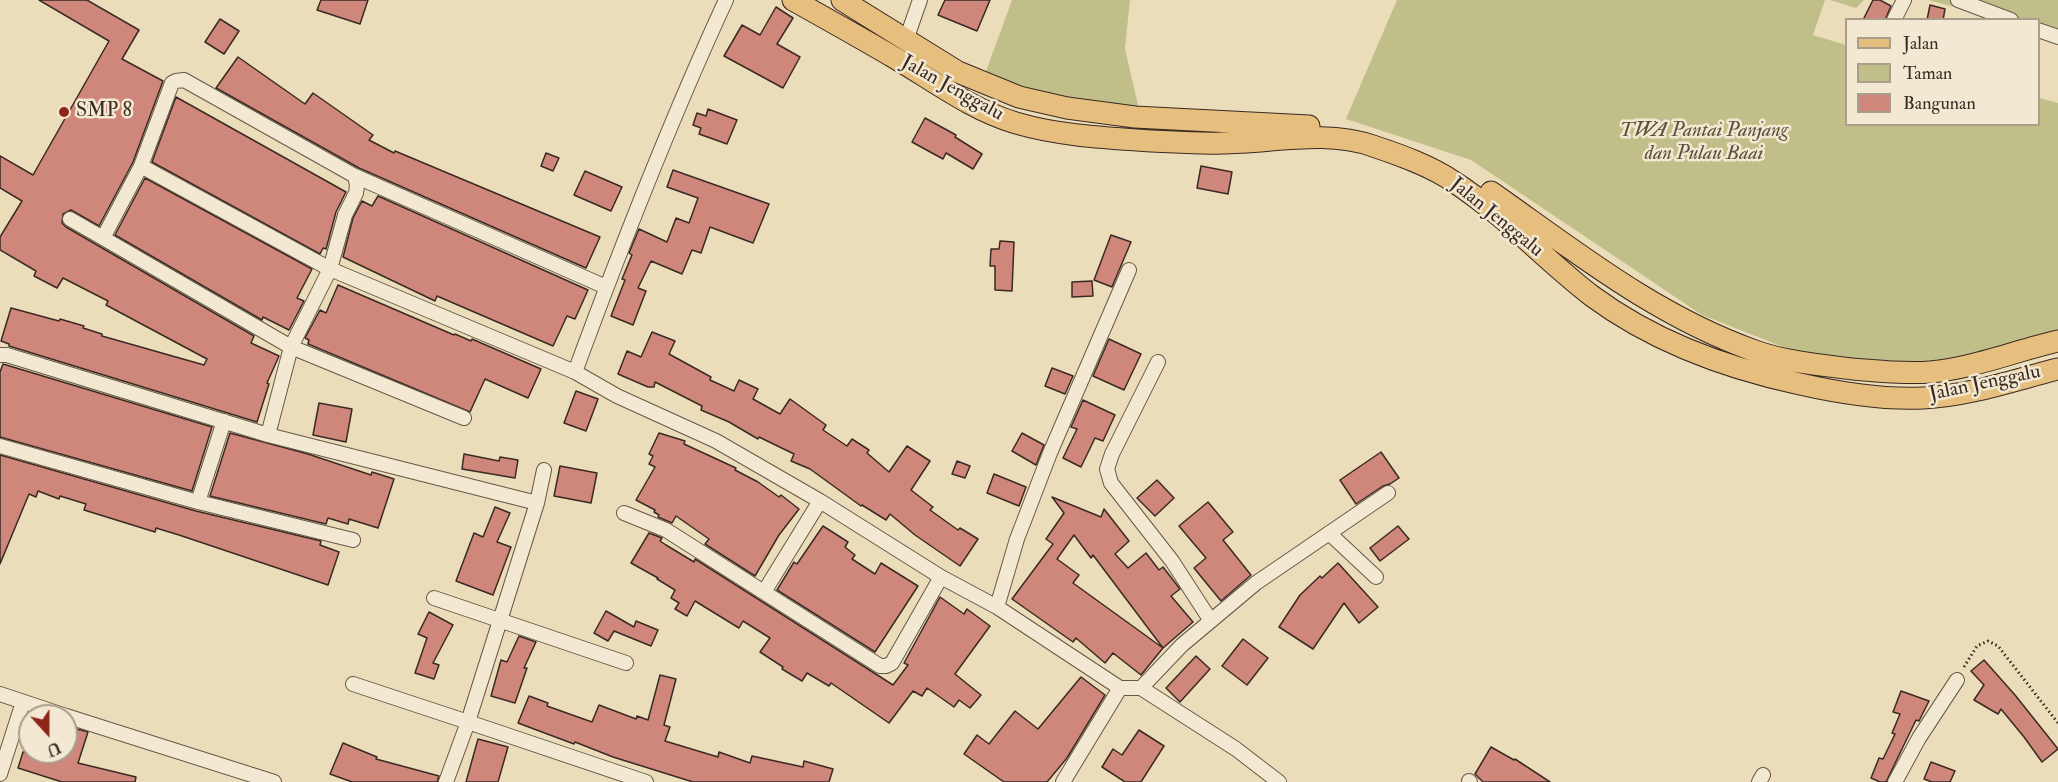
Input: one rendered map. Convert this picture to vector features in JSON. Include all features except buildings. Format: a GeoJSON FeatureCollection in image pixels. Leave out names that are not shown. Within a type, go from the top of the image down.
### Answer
{"type":"FeatureCollection","features":[{"type":"Feature","properties":{"kind":"main road","name":"Jalan Jenggalu"},"geometry":{"type":"LineString","coordinates":[[793,0],[898,60],[946,91],[1015,123],[1069,134],[1153,141],[1222,143],[1362,137]]}},
{"type":"Feature","properties":{"kind":"main road","name":"Jalan Jenggalu"},"geometry":{"type":"LineString","coordinates":[[842,0],[958,72],[1019,97],[1067,108],[1135,117],[1312,126],[1362,137],[1426,167],[1477,182],[1609,276],[1671,313],[1756,351],[1813,365],[1901,373],[1964,367],[2058,341]]}},
{"type":"Feature","properties":{"kind":"main road","name":"Jalan Jenggalu"},"geometry":{"type":"LineString","coordinates":[[1454,175],[1547,259],[1603,303],[1650,332],[1686,350],[1729,366],[1769,378],[1827,390],[1880,397],[1924,398],[1974,390],[2058,369]]}},
{"type":"Feature","properties":{"kind":"street"},"geometry":{"type":"LineString","coordinates":[[575,372],[665,138],[726,0]]}},
{"type":"Feature","properties":{"kind":"street"},"geometry":{"type":"LineString","coordinates":[[906,40],[920,0]]}},
{"type":"Feature","properties":{"kind":"street"},"geometry":{"type":"LineString","coordinates":[[1895,18],[1904,0]]}},
{"type":"Feature","properties":{"kind":"street"},"geometry":{"type":"LineString","coordinates":[[1958,0],[2006,18]]}},
{"type":"Feature","properties":{"kind":"street"},"geometry":{"type":"LineString","coordinates":[[2040,31],[2058,37]]}},
{"type":"Feature","properties":{"kind":"street"},"geometry":{"type":"LineString","coordinates":[[102,237],[141,166],[172,84],[184,80],[355,176],[606,287]]}},
{"type":"Feature","properties":{"kind":"street"},"geometry":{"type":"LineString","coordinates":[[141,166],[330,269],[575,372],[616,396],[716,441],[820,501],[941,577],[997,607],[1120,688],[1141,688],[1236,749],[1279,782]]}},
{"type":"Feature","properties":{"kind":"street"},"geometry":{"type":"LineString","coordinates":[[268,435],[291,347],[330,269],[345,214],[356,193],[355,176]]}},
{"type":"Feature","properties":{"kind":"street"},"geometry":{"type":"LineString","coordinates":[[69,219],[291,347],[464,418]]}},
{"type":"Feature","properties":{"kind":"street"},"geometry":{"type":"LineString","coordinates":[[997,607],[1017,539],[1050,453],[1129,270]]}},
{"type":"Feature","properties":{"kind":"street"},"geometry":{"type":"LineString","coordinates":[[0,355],[7,355],[268,435],[537,503]]}},
{"type":"Feature","properties":{"kind":"street"},"geometry":{"type":"LineString","coordinates":[[1158,362],[1112,454],[1107,469],[1111,483],[1172,561],[1211,621]]}},
{"type":"Feature","properties":{"kind":"street"},"geometry":{"type":"LineString","coordinates":[[198,502],[224,421]]}},
{"type":"Feature","properties":{"kind":"street"},"geometry":{"type":"LineString","coordinates":[[0,446],[198,502],[353,540]]}},
{"type":"Feature","properties":{"kind":"street"},"geometry":{"type":"LineString","coordinates":[[446,782],[502,620],[537,503],[544,470]]}},
{"type":"Feature","properties":{"kind":"street"},"geometry":{"type":"LineString","coordinates":[[1141,688],[1182,645],[1256,583],[1388,493]]}},
{"type":"Feature","properties":{"kind":"street"},"geometry":{"type":"LineString","coordinates":[[764,592],[820,501]]}},
{"type":"Feature","properties":{"kind":"street"},"geometry":{"type":"LineString","coordinates":[[624,513],[666,530],[880,666],[891,663],[941,577]]}},
{"type":"Feature","properties":{"kind":"street"},"geometry":{"type":"LineString","coordinates":[[1329,533],[1376,577]]}},
{"type":"Feature","properties":{"kind":"street"},"geometry":{"type":"LineString","coordinates":[[434,598],[626,663]]}},
{"type":"Feature","properties":{"kind":"street"},"geometry":{"type":"LineString","coordinates":[[1895,782],[1919,738],[1957,680]]}},
{"type":"Feature","properties":{"kind":"street"},"geometry":{"type":"LineString","coordinates":[[353,684],[646,782]]}},
{"type":"Feature","properties":{"kind":"street"},"geometry":{"type":"LineString","coordinates":[[1063,782],[1120,688]]}},
{"type":"Feature","properties":{"kind":"street"},"geometry":{"type":"LineString","coordinates":[[0,694],[28,704]]}},
{"type":"Feature","properties":{"kind":"street"},"geometry":{"type":"LineString","coordinates":[[0,774],[22,702]]}},
{"type":"Feature","properties":{"kind":"street"},"geometry":{"type":"LineString","coordinates":[[78,720],[274,782]]}},
{"type":"Feature","properties":{"kind":"path"},"geometry":{"type":"LineString","coordinates":[[1957,680],[1977,645],[1988,641],[1998,646],[2058,723]]}},
{"type":"Feature","properties":{"kind":"green space"},"geometry":{"type":"Polygon","coordinates":[[[1012,0],[1130,0],[1125,49],[1139,109],[1063,99],[985,74],[1012,0]]]}},
{"type":"Feature","properties":{"kind":"green space","name":"TWA Pantai Panjang dan Pulau Baai"},"geometry":{"type":"Polygon","coordinates":[[[1397,0],[1825,0],[1813,35],[1845,45],[1845,126],[2040,126],[2040,98],[2058,103],[2058,336],[1964,367],[1880,364],[1801,354],[1702,315],[1471,160],[1346,119],[1397,0]]]}},
{"type":"Feature","properties":{"kind":"green space"},"geometry":{"type":"Polygon","coordinates":[[[1830,0],[1864,0],[1856,8],[1830,0]]]}},
{"type":"Feature","properties":{"kind":"green space"},"geometry":{"type":"Polygon","coordinates":[[[1928,0],[2058,0],[2058,35],[2040,30],[2040,18],[1996,18],[1928,0]]]}},
{"type":"Feature","properties":{"kind":"place","name":"SMP 8"},"geometry":{"type":"Point","coordinates":[64,112]}}]}
